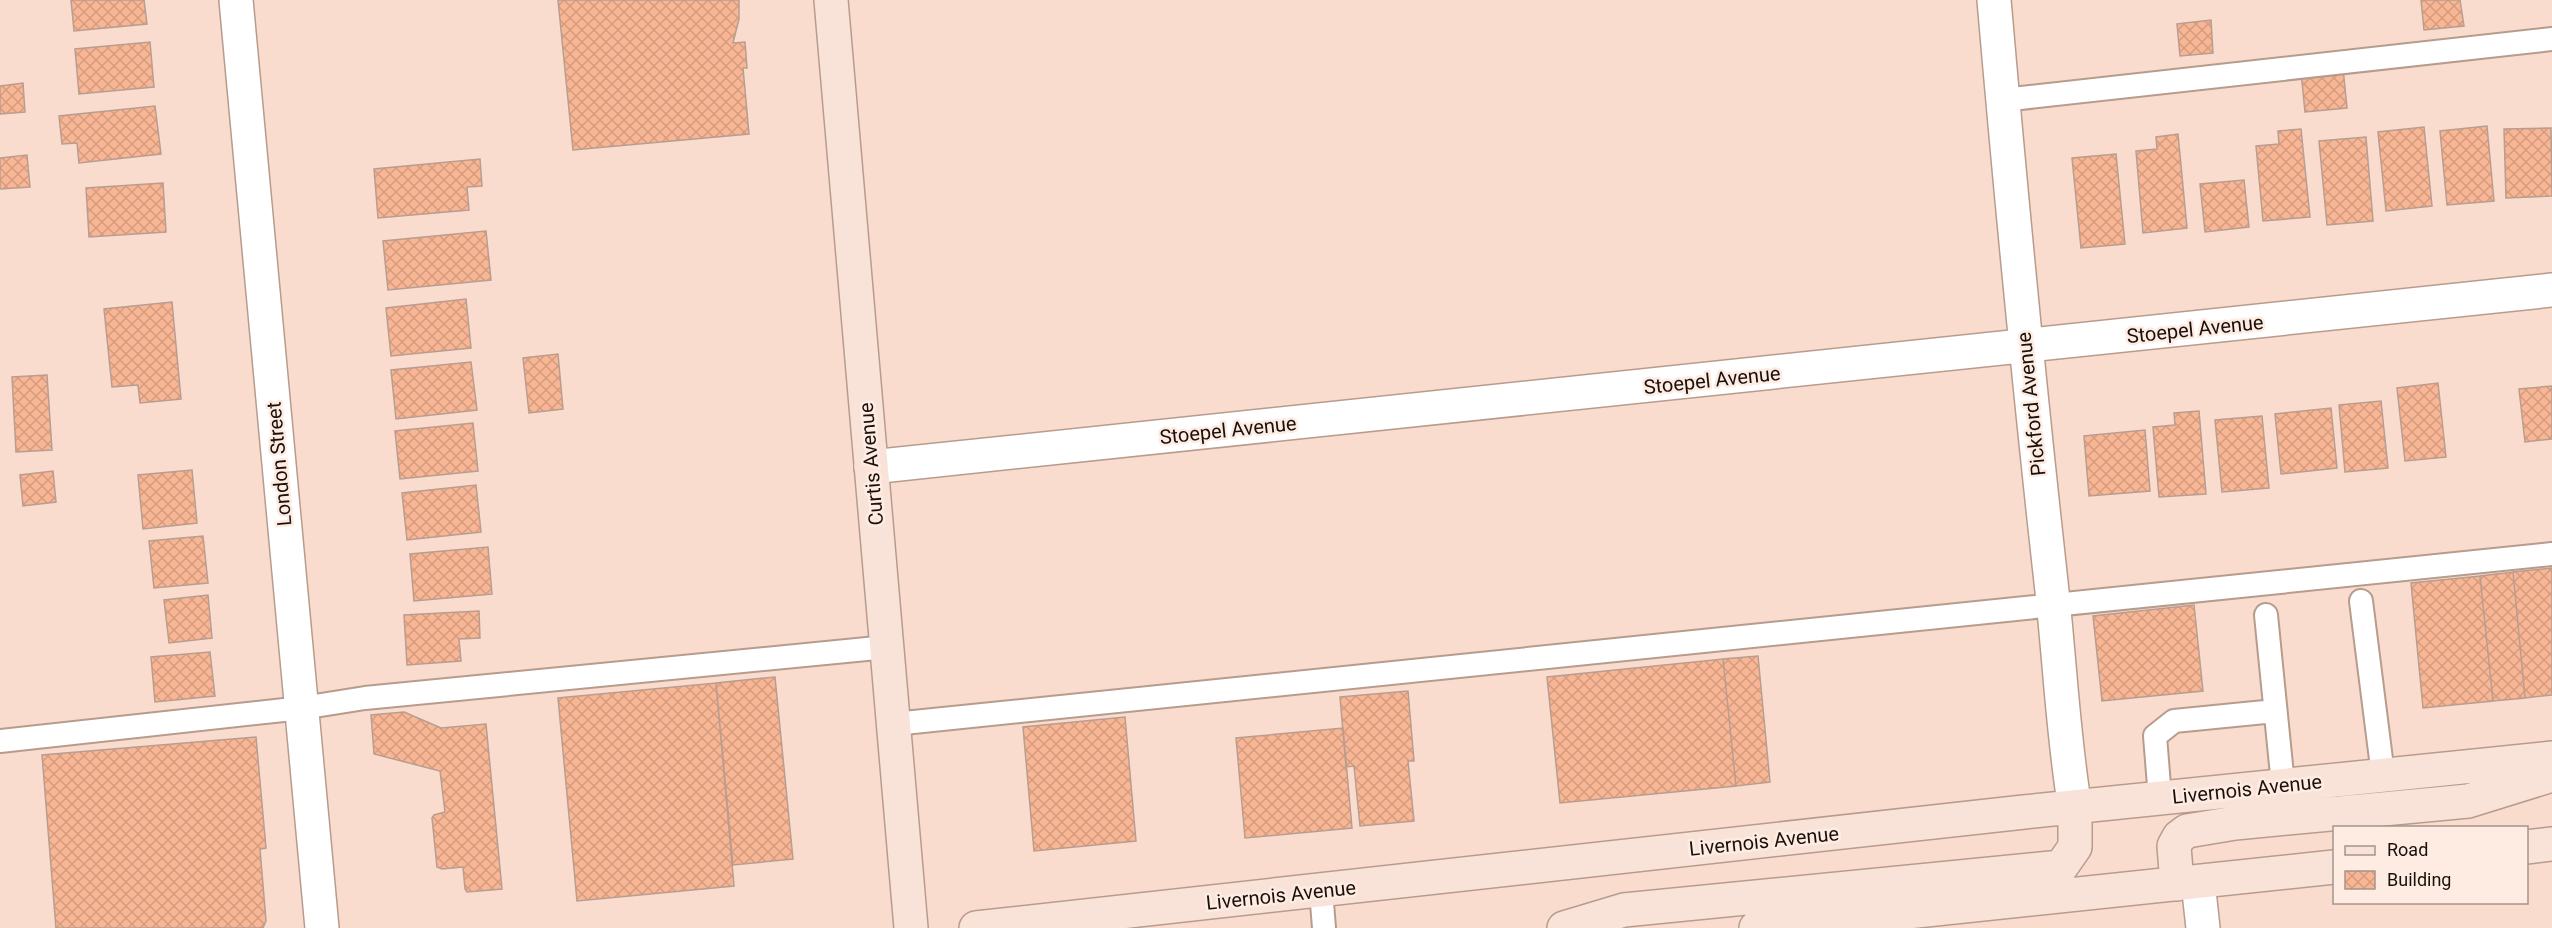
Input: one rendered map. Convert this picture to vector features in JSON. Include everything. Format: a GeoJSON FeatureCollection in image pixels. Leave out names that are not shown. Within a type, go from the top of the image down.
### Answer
{"type":"FeatureCollection","features":[{"type":"Feature","properties":{"kind":"street","name":"London Street"},"geometry":{"type":"LineString","coordinates":[[236,0],[322,928]]}},
{"type":"Feature","properties":{"kind":"street","name":"Curtis Avenue"},"geometry":{"type":"LineString","coordinates":[[831,0],[911,928]]}},
{"type":"Feature","properties":{"kind":"street","name":"Pickford Avenue"},"geometry":{"type":"LineString","coordinates":[[1994,0],[2024,347],[2053,604],[2067,760],[2075,808]]}},
{"type":"Feature","properties":{"kind":"street","name":"Stoepel Avenue"},"geometry":{"type":"LineString","coordinates":[[871,467],[2552,290]]}},
{"type":"Feature","properties":{"kind":"street","name":"Livernois Avenue"},"geometry":{"type":"LineString","coordinates":[[976,928],[2160,798],[2552,758]]}},
{"type":"Feature","properties":{"kind":"street"},"geometry":{"type":"LineString","coordinates":[[2203,928],[2174,846],[2179,837],[2187,831],[2235,823],[2468,801],[2552,776]]}},
{"type":"Feature","properties":{"kind":"street"},"geometry":{"type":"LineString","coordinates":[[1564,928],[1624,910],[2061,867],[2075,847],[2075,808]]}},
{"type":"Feature","properties":{"kind":"street"},"geometry":{"type":"LineString","coordinates":[[2528,847],[2552,844]]}},
{"type":"Feature","properties":{"kind":"street"},"geometry":{"type":"LineString","coordinates":[[1756,928],[2333,867]]}},
{"type":"Feature","properties":{"kind":"lane"},"geometry":{"type":"LineString","coordinates":[[2003,100],[2552,39]]}},
{"type":"Feature","properties":{"kind":"lane"},"geometry":{"type":"LineString","coordinates":[[894,724],[2552,554]]}},
{"type":"Feature","properties":{"kind":"lane"},"geometry":{"type":"LineString","coordinates":[[2361,601],[2383,775]]}},
{"type":"Feature","properties":{"kind":"lane"},"geometry":{"type":"LineString","coordinates":[[2266,615],[2283,785]]}},
{"type":"Feature","properties":{"kind":"lane"},"geometry":{"type":"LineString","coordinates":[[0,741],[302,708],[365,698],[887,647]]}},
{"type":"Feature","properties":{"kind":"lane"},"geometry":{"type":"LineString","coordinates":[[2160,798],[2156,736],[2174,721],[2275,711]]}},
{"type":"Feature","properties":{"kind":"lane"},"geometry":{"type":"LineString","coordinates":[[1321,890],[1324,928]]}},
{"type":"Feature","properties":{"kind":"building"},"geometry":{"type":"Polygon","coordinates":[[[71,0],[144,0],[147,24],[74,31],[71,0]]]}},
{"type":"Feature","properties":{"kind":"building"},"geometry":{"type":"Polygon","coordinates":[[[558,0],[739,0],[739,19],[733,43],[745,42],[747,68],[743,68],[749,134],[573,150],[558,0]]]}},
{"type":"Feature","properties":{"kind":"building"},"geometry":{"type":"Polygon","coordinates":[[[2421,0],[2460,0],[2464,26],[2424,30],[2421,0]]]}},
{"type":"Feature","properties":{"kind":"building"},"geometry":{"type":"Polygon","coordinates":[[[2211,20],[2213,53],[2180,56],[2177,24],[2211,20]]]}},
{"type":"Feature","properties":{"kind":"building"},"geometry":{"type":"Polygon","coordinates":[[[150,42],[154,87],[79,94],[75,49],[150,42]]]}},
{"type":"Feature","properties":{"kind":"building"},"geometry":{"type":"Polygon","coordinates":[[[2343,68],[2347,108],[2305,112],[2301,72],[2343,68]]]}},
{"type":"Feature","properties":{"kind":"building"},"geometry":{"type":"Polygon","coordinates":[[[23,83],[25,112],[0,114],[0,86],[23,83]]]}},
{"type":"Feature","properties":{"kind":"building"},"geometry":{"type":"Polygon","coordinates":[[[155,106],[161,154],[79,163],[77,143],[62,144],[59,116],[155,106]]]}},
{"type":"Feature","properties":{"kind":"building"},"geometry":{"type":"Polygon","coordinates":[[[2487,126],[2494,201],[2447,205],[2440,131],[2487,126]]]}},
{"type":"Feature","properties":{"kind":"building"},"geometry":{"type":"Polygon","coordinates":[[[2424,127],[2432,206],[2386,211],[2378,132],[2424,127]]]}},
{"type":"Feature","properties":{"kind":"building"},"geometry":{"type":"Polygon","coordinates":[[[2551,128],[2552,196],[2506,198],[2504,129],[2551,128]]]}},
{"type":"Feature","properties":{"kind":"building"},"geometry":{"type":"Polygon","coordinates":[[[2301,129],[2310,217],[2263,221],[2256,146],[2279,144],[2278,131],[2301,129]]]}},
{"type":"Feature","properties":{"kind":"building"},"geometry":{"type":"Polygon","coordinates":[[[2178,134],[2187,228],[2143,233],[2136,151],[2157,149],[2156,137],[2178,134]]]}},
{"type":"Feature","properties":{"kind":"building"},"geometry":{"type":"Polygon","coordinates":[[[2366,137],[2373,221],[2327,225],[2319,141],[2366,137]]]}},
{"type":"Feature","properties":{"kind":"building"},"geometry":{"type":"Polygon","coordinates":[[[2116,154],[2125,244],[2081,248],[2072,158],[2116,154]]]}},
{"type":"Feature","properties":{"kind":"building"},"geometry":{"type":"Polygon","coordinates":[[[27,155],[30,187],[0,189],[0,158],[27,155]]]}},
{"type":"Feature","properties":{"kind":"building"},"geometry":{"type":"Polygon","coordinates":[[[480,159],[482,186],[467,187],[469,210],[378,218],[374,169],[480,159]]]}},
{"type":"Feature","properties":{"kind":"building"},"geometry":{"type":"Polygon","coordinates":[[[2244,180],[2249,227],[2205,232],[2200,184],[2244,180]]]}},
{"type":"Feature","properties":{"kind":"building"},"geometry":{"type":"Polygon","coordinates":[[[163,183],[166,232],[89,237],[86,188],[163,183]]]}},
{"type":"Feature","properties":{"kind":"building"},"geometry":{"type":"Polygon","coordinates":[[[486,231],[491,280],[388,290],[383,241],[486,231]]]}},
{"type":"Feature","properties":{"kind":"building"},"geometry":{"type":"Polygon","coordinates":[[[466,299],[471,348],[391,356],[386,308],[466,299]]]}},
{"type":"Feature","properties":{"kind":"building"},"geometry":{"type":"Polygon","coordinates":[[[172,302],[181,399],[140,403],[138,385],[112,387],[104,309],[172,302]]]}},
{"type":"Feature","properties":{"kind":"building"},"geometry":{"type":"Polygon","coordinates":[[[558,354],[563,409],[529,413],[523,358],[558,354]]]}},
{"type":"Feature","properties":{"kind":"building"},"geometry":{"type":"Polygon","coordinates":[[[471,362],[477,410],[396,419],[391,370],[471,362]]]}},
{"type":"Feature","properties":{"kind":"building"},"geometry":{"type":"Polygon","coordinates":[[[47,375],[52,450],[16,452],[12,377],[47,375]]]}},
{"type":"Feature","properties":{"kind":"building"},"geometry":{"type":"Polygon","coordinates":[[[2438,383],[2446,457],[2405,461],[2397,388],[2438,383]]]}},
{"type":"Feature","properties":{"kind":"building"},"geometry":{"type":"Polygon","coordinates":[[[2552,386],[2552,439],[2525,442],[2519,389],[2552,386]]]}},
{"type":"Feature","properties":{"kind":"building"},"geometry":{"type":"Polygon","coordinates":[[[2381,401],[2388,468],[2345,472],[2339,405],[2381,401]]]}},
{"type":"Feature","properties":{"kind":"building"},"geometry":{"type":"Polygon","coordinates":[[[2331,408],[2337,468],[2281,474],[2275,414],[2331,408]]]}},
{"type":"Feature","properties":{"kind":"building"},"geometry":{"type":"Polygon","coordinates":[[[2199,411],[2206,494],[2159,497],[2153,427],[2175,425],[2174,413],[2199,411]]]}},
{"type":"Feature","properties":{"kind":"building"},"geometry":{"type":"Polygon","coordinates":[[[2262,416],[2269,488],[2222,492],[2215,420],[2262,416]]]}},
{"type":"Feature","properties":{"kind":"building"},"geometry":{"type":"Polygon","coordinates":[[[473,423],[478,471],[400,479],[395,431],[473,423]]]}},
{"type":"Feature","properties":{"kind":"building"},"geometry":{"type":"Polygon","coordinates":[[[2145,430],[2150,491],[2089,496],[2084,436],[2145,430]]]}},
{"type":"Feature","properties":{"kind":"building"},"geometry":{"type":"Polygon","coordinates":[[[192,470],[197,523],[143,529],[138,475],[192,470]]]}},
{"type":"Feature","properties":{"kind":"building"},"geometry":{"type":"Polygon","coordinates":[[[53,471],[56,502],[23,506],[20,475],[53,471]]]}},
{"type":"Feature","properties":{"kind":"building"},"geometry":{"type":"Polygon","coordinates":[[[476,485],[481,532],[407,540],[402,493],[476,485]]]}},
{"type":"Feature","properties":{"kind":"building"},"geometry":{"type":"Polygon","coordinates":[[[203,536],[208,583],[154,588],[149,541],[203,536]]]}},
{"type":"Feature","properties":{"kind":"building"},"geometry":{"type":"Polygon","coordinates":[[[488,547],[492,594],[414,601],[410,554],[488,547]]]}},
{"type":"Feature","properties":{"kind":"building"},"geometry":{"type":"Polygon","coordinates":[[[2552,568],[2552,695],[2525,698],[2513,572],[2552,568]]]}},
{"type":"Feature","properties":{"kind":"building"},"geometry":{"type":"Polygon","coordinates":[[[2513,572],[2525,698],[2493,701],[2480,576],[2513,572]]]}},
{"type":"Feature","properties":{"kind":"building"},"geometry":{"type":"Polygon","coordinates":[[[2480,576],[2493,701],[2423,708],[2411,583],[2480,576]]]}},
{"type":"Feature","properties":{"kind":"building"},"geometry":{"type":"Polygon","coordinates":[[[208,595],[212,638],[169,643],[164,600],[208,595]]]}},
{"type":"Feature","properties":{"kind":"building"},"geometry":{"type":"Polygon","coordinates":[[[2194,605],[2203,691],[2102,701],[2093,616],[2194,605]]]}},
{"type":"Feature","properties":{"kind":"building"},"geometry":{"type":"Polygon","coordinates":[[[479,611],[480,638],[459,639],[461,661],[407,665],[404,615],[479,611]]]}},
{"type":"Feature","properties":{"kind":"building"},"geometry":{"type":"Polygon","coordinates":[[[210,652],[215,696],[155,702],[151,657],[210,652]]]}},
{"type":"Feature","properties":{"kind":"building"},"geometry":{"type":"Polygon","coordinates":[[[1758,656],[1770,782],[1736,786],[1723,659],[1758,656]]]}},
{"type":"Feature","properties":{"kind":"building"},"geometry":{"type":"Polygon","coordinates":[[[1723,659],[1736,786],[1560,803],[1547,677],[1723,659]]]}},
{"type":"Feature","properties":{"kind":"building"},"geometry":{"type":"Polygon","coordinates":[[[775,677],[793,859],[733,865],[716,683],[775,677]]]}},
{"type":"Feature","properties":{"kind":"building"},"geometry":{"type":"Polygon","coordinates":[[[716,683],[734,886],[577,901],[558,698],[716,683]]]}},
{"type":"Feature","properties":{"kind":"building"},"geometry":{"type":"Polygon","coordinates":[[[1408,691],[1414,761],[1408,761],[1414,821],[1360,826],[1354,766],[1346,767],[1340,697],[1408,691]]]}},
{"type":"Feature","properties":{"kind":"building"},"geometry":{"type":"Polygon","coordinates":[[[404,712],[441,728],[486,724],[502,889],[467,892],[463,867],[442,869],[437,867],[432,818],[434,815],[445,812],[440,771],[374,754],[371,715],[404,712]]]}},
{"type":"Feature","properties":{"kind":"building"},"geometry":{"type":"Polygon","coordinates":[[[1125,717],[1136,841],[1034,851],[1023,727],[1125,717]]]}},
{"type":"Feature","properties":{"kind":"building"},"geometry":{"type":"Polygon","coordinates":[[[1343,728],[1352,828],[1245,838],[1236,738],[1343,728]]]}},
{"type":"Feature","properties":{"kind":"building"},"geometry":{"type":"Polygon","coordinates":[[[256,737],[266,848],[260,849],[266,921],[263,928],[56,928],[42,755],[256,737]]]}}]}
